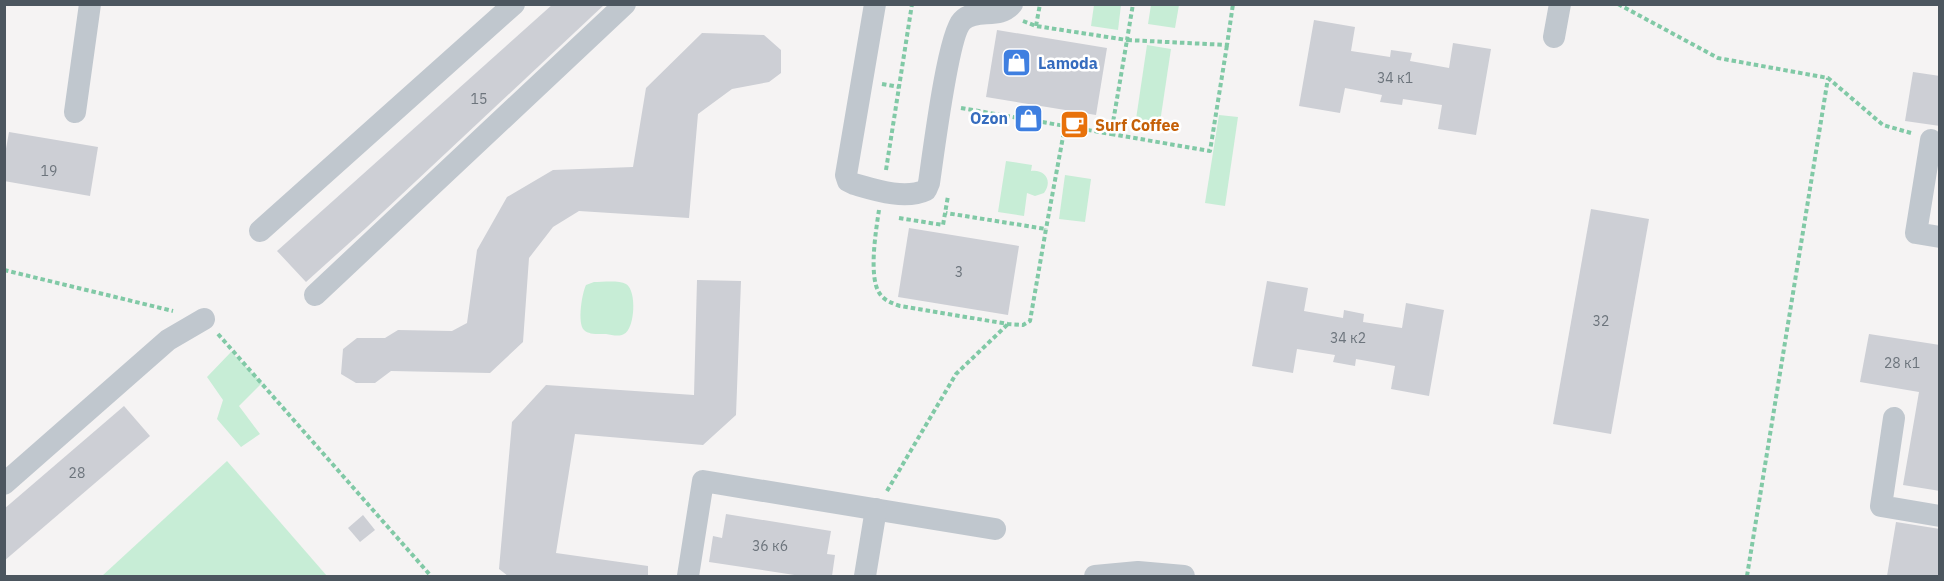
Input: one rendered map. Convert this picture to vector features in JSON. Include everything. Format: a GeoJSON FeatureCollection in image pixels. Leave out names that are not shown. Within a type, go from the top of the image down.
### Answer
{"type":"FeatureCollection","features":[{"type":"Feature","properties":{"kind":"street"},"geometry":{"type":"LineString","coordinates":[[75,112],[90,4]]}},
{"type":"Feature","properties":{"kind":"street"},"geometry":{"type":"LineString","coordinates":[[260,231],[514,4]]}},
{"type":"Feature","properties":{"kind":"street"},"geometry":{"type":"LineString","coordinates":[[315,295],[625,4]]}},
{"type":"Feature","properties":{"kind":"street"},"geometry":{"type":"LineString","coordinates":[[875,4],[846,175],[848,181],[854,184],[909,194],[926,190],[957,27],[964,19],[975,15],[1009,9],[1017,12]]}},
{"type":"Feature","properties":{"kind":"street"},"geometry":{"type":"LineString","coordinates":[[1554,38],[1560,4]]}},
{"type":"Feature","properties":{"kind":"street"},"geometry":{"type":"LineString","coordinates":[[1931,140],[1916,233],[1940,237]]}},
{"type":"Feature","properties":{"kind":"street"},"geometry":{"type":"LineString","coordinates":[[4,484],[168,340],[204,319]]}},
{"type":"Feature","properties":{"kind":"street"},"geometry":{"type":"LineString","coordinates":[[1894,418],[1881,506],[1940,516]]}},
{"type":"Feature","properties":{"kind":"street"},"geometry":{"type":"LineString","coordinates":[[688,576],[703,481],[995,529]]}},
{"type":"Feature","properties":{"kind":"street"},"geometry":{"type":"LineString","coordinates":[[866,576],[876,509]]}},
{"type":"Feature","properties":{"kind":"street"},"geometry":{"type":"LineString","coordinates":[[1095,576],[1138,572],[1184,576]]}},
{"type":"Feature","properties":{"kind":"path"},"geometry":{"type":"LineString","coordinates":[[912,4],[879,214],[874,270],[876,286],[887,301],[900,306],[1008,324],[1023,325],[1030,321],[1065,126]]}},
{"type":"Feature","properties":{"kind":"path"},"geometry":{"type":"LineString","coordinates":[[1036,26],[1040,4]]}},
{"type":"Feature","properties":{"kind":"path"},"geometry":{"type":"LineString","coordinates":[[1111,134],[1133,4]]}},
{"type":"Feature","properties":{"kind":"path"},"geometry":{"type":"LineString","coordinates":[[941,105],[1210,150],[1233,4]]}},
{"type":"Feature","properties":{"kind":"path"},"geometry":{"type":"LineString","coordinates":[[1618,4],[1718,58],[1828,78],[1883,125],[1931,140]]}},
{"type":"Feature","properties":{"kind":"path"},"geometry":{"type":"LineString","coordinates":[[1017,12],[1036,26],[1127,40],[1227,45]]}},
{"type":"Feature","properties":{"kind":"path"},"geometry":{"type":"LineString","coordinates":[[1748,576],[1828,78]]}},
{"type":"Feature","properties":{"kind":"path"},"geometry":{"type":"LineString","coordinates":[[879,214],[943,225],[946,213],[1046,229]]}},
{"type":"Feature","properties":{"kind":"path"},"geometry":{"type":"LineString","coordinates":[[4,270],[204,319],[431,576]]}},
{"type":"Feature","properties":{"kind":"path"},"geometry":{"type":"LineString","coordinates":[[876,509],[956,374],[1008,324]]}},
{"type":"Feature","properties":{"kind":"green space"},"geometry":{"type":"Polygon","coordinates":[[[1094,5],[1121,5],[1118,30],[1091,26],[1094,5]]]}},
{"type":"Feature","properties":{"kind":"green space"},"geometry":{"type":"Polygon","coordinates":[[[1151,5],[1179,5],[1175,28],[1148,24],[1151,5]]]}},
{"type":"Feature","properties":{"kind":"green space"},"geometry":{"type":"Polygon","coordinates":[[[1147,45],[1171,49],[1159,129],[1135,126],[1147,45]]]}},
{"type":"Feature","properties":{"kind":"green space"},"geometry":{"type":"Polygon","coordinates":[[[1219,115],[1238,117],[1225,206],[1205,203],[1219,115]]]}},
{"type":"Feature","properties":{"kind":"green space"},"geometry":{"type":"Polygon","coordinates":[[[1006,161],[1032,165],[1031,171],[1044,174],[1048,180],[1044,193],[1035,196],[1027,193],[1024,216],[998,212],[1006,161]]]}},
{"type":"Feature","properties":{"kind":"green space"},"geometry":{"type":"Polygon","coordinates":[[[1065,175],[1091,179],[1085,222],[1059,219],[1065,175]]]}},
{"type":"Feature","properties":{"kind":"green space"},"geometry":{"type":"Polygon","coordinates":[[[594,282],[619,282],[630,288],[633,301],[632,318],[628,331],[624,334],[618,336],[584,330],[581,308],[584,289],[586,285],[594,282]]]}},
{"type":"Feature","properties":{"kind":"green space"},"geometry":{"type":"Polygon","coordinates":[[[231,352],[262,383],[239,406],[260,434],[241,447],[217,419],[223,400],[207,377],[231,352]]]}},
{"type":"Feature","properties":{"kind":"green space"},"geometry":{"type":"Polygon","coordinates":[[[227,461],[327,576],[102,576],[227,461]]]}},
{"type":"Feature","properties":{"kind":"building"},"geometry":{"type":"Polygon","coordinates":[[[553,4],[605,4],[306,282],[277,251],[553,4]]]}},
{"type":"Feature","properties":{"kind":"building"},"geometry":{"type":"Polygon","coordinates":[[[1314,20],[1355,27],[1351,51],[1390,57],[1391,50],[1412,53],[1410,61],[1449,68],[1453,43],[1491,49],[1476,135],[1438,129],[1442,105],[1403,99],[1402,105],[1380,102],[1382,95],[1345,88],[1340,113],[1299,106],[1314,20]]]}},
{"type":"Feature","properties":{"kind":"building"},"geometry":{"type":"Polygon","coordinates":[[[997,30],[1107,48],[1096,115],[986,97],[997,30]]]}},
{"type":"Feature","properties":{"kind":"building"},"geometry":{"type":"Polygon","coordinates":[[[702,33],[764,35],[781,50],[781,73],[769,82],[732,89],[698,114],[689,218],[579,211],[553,227],[529,258],[523,342],[490,373],[391,371],[375,383],[356,383],[341,374],[343,349],[357,338],[385,338],[398,330],[452,331],[467,323],[477,250],[507,197],[553,170],[633,167],[646,88],[702,33]]]}},
{"type":"Feature","properties":{"kind":"building"},"geometry":{"type":"Polygon","coordinates":[[[1913,72],[1940,76],[1940,126],[1905,121],[1913,72]]]}},
{"type":"Feature","properties":{"kind":"building"},"geometry":{"type":"Polygon","coordinates":[[[9,132],[98,147],[90,196],[4,181],[4,160],[9,132]]]}},
{"type":"Feature","properties":{"kind":"building"},"geometry":{"type":"Polygon","coordinates":[[[1591,209],[1649,219],[1611,434],[1553,424],[1591,209]]]}},
{"type":"Feature","properties":{"kind":"building"},"geometry":{"type":"Polygon","coordinates":[[[909,228],[1019,246],[1008,315],[898,297],[909,228]]]}},
{"type":"Feature","properties":{"kind":"building"},"geometry":{"type":"Polygon","coordinates":[[[697,280],[741,281],[736,415],[703,445],[575,434],[556,553],[648,566],[648,576],[508,576],[499,569],[512,422],[546,385],[694,395],[697,280]]]}},
{"type":"Feature","properties":{"kind":"building"},"geometry":{"type":"Polygon","coordinates":[[[1267,281],[1308,288],[1304,311],[1343,318],[1344,310],[1364,314],[1363,322],[1402,328],[1406,303],[1444,310],[1429,396],[1391,389],[1395,366],[1356,359],[1355,366],[1333,362],[1335,355],[1297,349],[1293,373],[1252,366],[1267,281]]]}},
{"type":"Feature","properties":{"kind":"building"},"geometry":{"type":"Polygon","coordinates":[[[1869,334],[1940,345],[1940,491],[1903,485],[1919,392],[1860,382],[1869,334]]]}},
{"type":"Feature","properties":{"kind":"building"},"geometry":{"type":"Polygon","coordinates":[[[124,406],[150,436],[4,561],[4,509],[124,406]]]}},
{"type":"Feature","properties":{"kind":"building"},"geometry":{"type":"Polygon","coordinates":[[[726,514],[831,531],[827,554],[835,555],[832,576],[801,576],[709,562],[713,536],[722,538],[726,514]]]}},
{"type":"Feature","properties":{"kind":"building"},"geometry":{"type":"Polygon","coordinates":[[[363,515],[375,530],[360,542],[348,528],[363,515]]]}},
{"type":"Feature","properties":{"kind":"building"},"geometry":{"type":"Polygon","coordinates":[[[1896,522],[1940,529],[1940,576],[1887,576],[1896,522]]]}},
{"type":"Feature","properties":{"kind":"place","name":"Lamoda"},"geometry":{"type":"Point","coordinates":[1017,63]}},
{"type":"Feature","properties":{"kind":"place","name":"Ozon"},"geometry":{"type":"Point","coordinates":[1029,118]}},
{"type":"Feature","properties":{"kind":"place","name":"Surf Coffee"},"geometry":{"type":"Point","coordinates":[1074,125]}}]}
